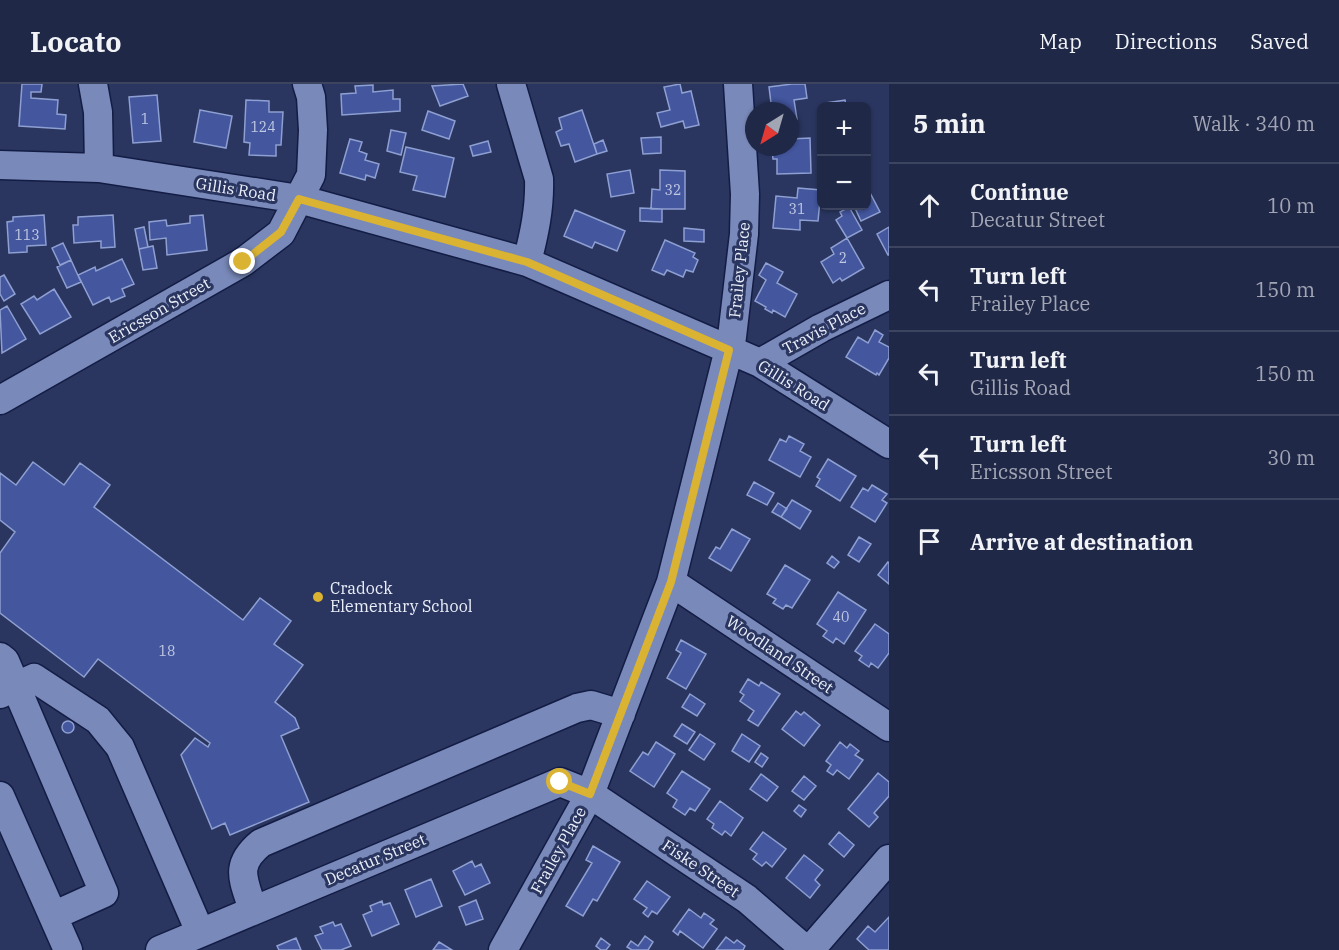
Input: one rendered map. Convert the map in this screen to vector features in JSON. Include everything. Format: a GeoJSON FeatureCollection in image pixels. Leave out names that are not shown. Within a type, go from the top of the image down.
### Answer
{"type":"FeatureCollection","features":[{"type":"Feature","properties":{"kind":"street"},"geometry":{"type":"LineString","coordinates":[[93,84],[98,112],[99,168]]}},
{"type":"Feature","properties":{"kind":"street","name":"Ericsson Street"},"geometry":{"type":"LineString","coordinates":[[0,400],[243,262],[281,232],[311,175],[314,130],[311,97],[307,84]]}},
{"type":"Feature","properties":{"kind":"street"},"geometry":{"type":"LineString","coordinates":[[512,84],[539,179],[535,229],[527,262]]}},
{"type":"Feature","properties":{"kind":"street","name":"Frailey Place"},"geometry":{"type":"LineString","coordinates":[[502,950],[590,794],[671,582],[729,350],[744,234],[745,194],[738,84]]}},
{"type":"Feature","properties":{"kind":"street","name":"Gillis Road"},"geometry":{"type":"LineString","coordinates":[[0,165],[99,168],[299,199],[527,262],[760,363],[889,444]]}},
{"type":"Feature","properties":{"kind":"street","name":"Travis Place"},"geometry":{"type":"LineString","coordinates":[[760,363],[821,328],[889,295]]}},
{"type":"Feature","properties":{"kind":"street","name":"Woodland Street"},"geometry":{"type":"LineString","coordinates":[[671,582],[889,727]]}},
{"type":"Feature","properties":{"kind":"street"},"geometry":{"type":"LineString","coordinates":[[0,657],[5,661],[7,691],[104,892],[53,916]]}},
{"type":"Feature","properties":{"kind":"street"},"geometry":{"type":"LineString","coordinates":[[7,691],[34,678],[98,720],[120,747],[200,932]]}},
{"type":"Feature","properties":{"kind":"street"},"geometry":{"type":"LineString","coordinates":[[254,910],[244,879],[243,865],[249,853],[261,843],[577,708],[591,705],[621,714]]}},
{"type":"Feature","properties":{"kind":"street","name":"Decatur Street"},"geometry":{"type":"LineString","coordinates":[[160,950],[560,782],[590,794]]}},
{"type":"Feature","properties":{"kind":"street","name":"Fiske Street"},"geometry":{"type":"LineString","coordinates":[[590,794],[747,899],[808,950]]}},
{"type":"Feature","properties":{"kind":"street"},"geometry":{"type":"LineString","coordinates":[[0,796],[68,950]]}},
{"type":"Feature","properties":{"kind":"street"},"geometry":{"type":"LineString","coordinates":[[808,950],[889,858]]}},
{"type":"Feature","properties":{"kind":"building"},"geometry":{"type":"Polygon","coordinates":[[[22,84],[42,84],[41,92],[31,92],[31,98],[58,100],[57,114],[66,115],[65,129],[19,126],[22,84]]]}},
{"type":"Feature","properties":{"kind":"building"},"geometry":{"type":"Polygon","coordinates":[[[463,84],[468,96],[440,106],[432,86],[463,84]]]}},
{"type":"Feature","properties":{"kind":"building"},"geometry":{"type":"Polygon","coordinates":[[[680,84],[682,93],[691,91],[699,125],[685,128],[683,121],[661,127],[657,113],[670,110],[664,87],[680,84]]]}},
{"type":"Feature","properties":{"kind":"building"},"geometry":{"type":"Polygon","coordinates":[[[805,84],[807,98],[794,100],[794,102],[771,102],[769,87],[805,84]]]}},
{"type":"Feature","properties":{"kind":"building"},"geometry":{"type":"Polygon","coordinates":[[[373,85],[373,92],[393,90],[393,99],[400,99],[400,111],[342,115],[341,94],[356,93],[355,86],[373,85]]]}},
{"type":"Feature","properties":{"kind":"building"},"geometry":{"type":"Polygon","coordinates":[[[157,95],[161,141],[133,143],[129,97],[157,95]]]}},
{"type":"Feature","properties":{"kind":"building"},"geometry":{"type":"Polygon","coordinates":[[[246,100],[269,101],[269,112],[283,112],[281,145],[276,145],[276,156],[249,155],[250,143],[244,142],[246,100]]]}},
{"type":"Feature","properties":{"kind":"building"},"geometry":{"type":"Polygon","coordinates":[[[200,110],[232,116],[226,148],[194,142],[200,110]]]}},
{"type":"Feature","properties":{"kind":"building"},"geometry":{"type":"Polygon","coordinates":[[[582,110],[597,154],[575,162],[569,144],[561,146],[556,132],[562,129],[559,118],[582,110]]]}},
{"type":"Feature","properties":{"kind":"building"},"geometry":{"type":"Polygon","coordinates":[[[428,111],[455,121],[449,139],[422,130],[428,111]]]}},
{"type":"Feature","properties":{"kind":"building"},"geometry":{"type":"Polygon","coordinates":[[[391,130],[406,133],[401,155],[387,151],[391,130]]]}},
{"type":"Feature","properties":{"kind":"building"},"geometry":{"type":"Polygon","coordinates":[[[661,137],[661,153],[643,154],[641,138],[661,137]]]}},
{"type":"Feature","properties":{"kind":"building"},"geometry":{"type":"Polygon","coordinates":[[[810,138],[811,173],[777,174],[777,159],[773,159],[773,156],[799,156],[799,139],[810,138]]]}},
{"type":"Feature","properties":{"kind":"building"},"geometry":{"type":"Polygon","coordinates":[[[350,139],[362,142],[359,151],[367,154],[365,160],[379,164],[375,178],[366,175],[365,180],[340,173],[350,139]]]}},
{"type":"Feature","properties":{"kind":"building"},"geometry":{"type":"Polygon","coordinates":[[[603,140],[607,151],[597,154],[594,144],[603,140]]]}},
{"type":"Feature","properties":{"kind":"building"},"geometry":{"type":"Polygon","coordinates":[[[488,141],[491,152],[473,156],[470,146],[488,141]]]}},
{"type":"Feature","properties":{"kind":"building"},"geometry":{"type":"Polygon","coordinates":[[[406,147],[454,158],[445,197],[413,190],[417,176],[400,172],[406,147]]]}},
{"type":"Feature","properties":{"kind":"building"},"geometry":{"type":"Polygon","coordinates":[[[630,170],[634,193],[611,197],[607,174],[630,170]]]}},
{"type":"Feature","properties":{"kind":"building"},"geometry":{"type":"Polygon","coordinates":[[[660,170],[685,171],[685,209],[651,209],[652,189],[660,190],[660,170]]]}},
{"type":"Feature","properties":{"kind":"building"},"geometry":{"type":"Polygon","coordinates":[[[798,188],[817,190],[818,221],[800,220],[800,230],[773,228],[776,196],[797,198],[798,188]]]}},
{"type":"Feature","properties":{"kind":"building"},"geometry":{"type":"Polygon","coordinates":[[[871,195],[880,212],[861,221],[856,210],[871,210],[871,195]]]}},
{"type":"Feature","properties":{"kind":"building"},"geometry":{"type":"Polygon","coordinates":[[[640,208],[662,209],[662,222],[640,221],[640,208]]]}},
{"type":"Feature","properties":{"kind":"building"},"geometry":{"type":"Polygon","coordinates":[[[575,210],[625,231],[617,251],[595,242],[592,248],[564,236],[575,210]]]}},
{"type":"Feature","properties":{"kind":"building"},"geometry":{"type":"Polygon","coordinates":[[[851,210],[862,230],[847,238],[836,220],[842,216],[840,212],[851,210]]]}},
{"type":"Feature","properties":{"kind":"building"},"geometry":{"type":"Polygon","coordinates":[[[44,215],[46,245],[27,246],[27,252],[9,253],[7,222],[13,221],[13,217],[44,215]]]}},
{"type":"Feature","properties":{"kind":"building"},"geometry":{"type":"Polygon","coordinates":[[[113,215],[115,247],[101,248],[101,241],[74,243],[73,225],[78,225],[78,217],[113,215]]]}},
{"type":"Feature","properties":{"kind":"building"},"geometry":{"type":"Polygon","coordinates":[[[203,215],[207,250],[167,255],[166,238],[150,240],[149,222],[166,220],[167,226],[190,223],[190,216],[203,215]]]}},
{"type":"Feature","properties":{"kind":"building"},"geometry":{"type":"Polygon","coordinates":[[[144,227],[148,247],[139,249],[135,229],[144,227]]]}},
{"type":"Feature","properties":{"kind":"building"},"geometry":{"type":"Polygon","coordinates":[[[889,227],[889,255],[888,255],[877,234],[889,227]]]}},
{"type":"Feature","properties":{"kind":"building"},"geometry":{"type":"Polygon","coordinates":[[[684,228],[704,230],[704,242],[684,241],[684,228]]]}},
{"type":"Feature","properties":{"kind":"building"},"geometry":{"type":"Polygon","coordinates":[[[847,238],[864,268],[842,281],[840,278],[833,283],[821,262],[834,254],[831,248],[847,238]]]}},
{"type":"Feature","properties":{"kind":"building"},"geometry":{"type":"Polygon","coordinates":[[[665,240],[695,253],[693,257],[698,260],[693,272],[686,270],[683,277],[667,270],[664,275],[652,270],[665,240]]]}},
{"type":"Feature","properties":{"kind":"building"},"geometry":{"type":"Polygon","coordinates":[[[63,243],[71,260],[60,265],[52,248],[63,243]]]}},
{"type":"Feature","properties":{"kind":"building"},"geometry":{"type":"Polygon","coordinates":[[[153,246],[157,268],[143,270],[139,249],[153,246]]]}},
{"type":"Feature","properties":{"kind":"building"},"geometry":{"type":"Polygon","coordinates":[[[122,259],[134,284],[122,289],[125,296],[111,302],[109,297],[93,305],[78,275],[95,267],[96,271],[122,259]]]}},
{"type":"Feature","properties":{"kind":"building"},"geometry":{"type":"Polygon","coordinates":[[[71,260],[81,282],[67,288],[57,267],[71,260]]]}},
{"type":"Feature","properties":{"kind":"building"},"geometry":{"type":"Polygon","coordinates":[[[766,263],[783,272],[777,283],[797,294],[785,317],[773,310],[772,313],[755,301],[766,280],[759,275],[766,263]]]}},
{"type":"Feature","properties":{"kind":"building"},"geometry":{"type":"Polygon","coordinates":[[[4,275],[15,294],[4,301],[0,294],[0,277],[4,275]]]}},
{"type":"Feature","properties":{"kind":"building"},"geometry":{"type":"Polygon","coordinates":[[[54,289],[71,317],[40,334],[21,304],[34,296],[37,300],[54,289]]]}},
{"type":"Feature","properties":{"kind":"building"},"geometry":{"type":"Polygon","coordinates":[[[7,306],[26,339],[2,353],[0,310],[7,306]]]}},
{"type":"Feature","properties":{"kind":"building"},"geometry":{"type":"Polygon","coordinates":[[[875,330],[883,335],[879,342],[889,347],[889,358],[879,375],[846,357],[858,337],[868,343],[875,330]]]}},
{"type":"Feature","properties":{"kind":"building"},"geometry":{"type":"Polygon","coordinates":[[[789,436],[804,444],[800,451],[811,457],[800,477],[769,460],[780,439],[786,442],[789,436]]]}},
{"type":"Feature","properties":{"kind":"building"},"geometry":{"type":"Polygon","coordinates":[[[828,459],[856,476],[840,501],[816,486],[820,479],[817,477],[828,459]]]}},
{"type":"Feature","properties":{"kind":"building"},"geometry":{"type":"Polygon","coordinates":[[[33,462],[64,485],[80,463],[110,485],[94,507],[243,620],[260,598],[291,621],[274,644],[303,665],[275,702],[295,718],[299,728],[281,736],[309,802],[230,835],[225,823],[212,829],[181,755],[195,738],[208,747],[210,743],[98,659],[84,677],[0,613],[0,553],[15,532],[0,520],[0,473],[16,485],[33,462]]]}},
{"type":"Feature","properties":{"kind":"building"},"geometry":{"type":"Polygon","coordinates":[[[754,482],[774,493],[767,505],[747,495],[754,482]]]}},
{"type":"Feature","properties":{"kind":"building"},"geometry":{"type":"Polygon","coordinates":[[[872,485],[887,494],[882,500],[887,503],[875,522],[851,507],[863,488],[868,491],[872,485]]]}},
{"type":"Feature","properties":{"kind":"building"},"geometry":{"type":"Polygon","coordinates":[[[792,500],[811,511],[800,529],[781,517],[792,500]]]}},
{"type":"Feature","properties":{"kind":"building"},"geometry":{"type":"Polygon","coordinates":[[[778,503],[787,509],[781,517],[772,512],[778,503]]]}},
{"type":"Feature","properties":{"kind":"building"},"geometry":{"type":"Polygon","coordinates":[[[732,529],[750,539],[731,571],[709,558],[716,547],[720,549],[732,529]]]}},
{"type":"Feature","properties":{"kind":"building"},"geometry":{"type":"Polygon","coordinates":[[[859,537],[871,544],[859,562],[848,555],[859,537]]]}},
{"type":"Feature","properties":{"kind":"building"},"geometry":{"type":"Polygon","coordinates":[[[832,556],[839,562],[834,568],[827,563],[832,556]]]}},
{"type":"Feature","properties":{"kind":"building"},"geometry":{"type":"Polygon","coordinates":[[[889,563],[889,584],[878,575],[889,563]]]}},
{"type":"Feature","properties":{"kind":"building"},"geometry":{"type":"Polygon","coordinates":[[[785,565],[810,580],[792,608],[786,605],[783,609],[773,603],[776,599],[767,594],[785,565]]]}},
{"type":"Feature","properties":{"kind":"building"},"geometry":{"type":"Polygon","coordinates":[[[838,592],[866,610],[844,644],[836,638],[833,643],[823,636],[827,631],[817,624],[838,592]]]}},
{"type":"Feature","properties":{"kind":"building"},"geometry":{"type":"Polygon","coordinates":[[[875,624],[889,634],[889,653],[878,668],[871,663],[869,667],[859,660],[862,656],[855,651],[875,624]]]}},
{"type":"Feature","properties":{"kind":"building"},"geometry":{"type":"Polygon","coordinates":[[[681,640],[706,654],[686,689],[667,678],[681,653],[676,650],[681,640]]]}},
{"type":"Feature","properties":{"kind":"building"},"geometry":{"type":"Polygon","coordinates":[[[748,679],[759,686],[761,682],[780,694],[758,726],[748,720],[754,711],[740,701],[744,695],[740,692],[748,679]]]}},
{"type":"Feature","properties":{"kind":"building"},"geometry":{"type":"Polygon","coordinates":[[[690,694],[705,704],[697,716],[682,707],[690,694]]]}},
{"type":"Feature","properties":{"kind":"building"},"geometry":{"type":"Polygon","coordinates":[[[796,711],[801,715],[804,712],[820,725],[804,746],[782,729],[796,711]]]}},
{"type":"Feature","properties":{"kind":"building"},"geometry":{"type":"Polygon","coordinates":[[[68,721],[74,727],[68,733],[62,727],[68,721]]]}},
{"type":"Feature","properties":{"kind":"building"},"geometry":{"type":"Polygon","coordinates":[[[682,724],[695,732],[687,744],[674,736],[682,724]]]}},
{"type":"Feature","properties":{"kind":"building"},"geometry":{"type":"Polygon","coordinates":[[[700,734],[715,744],[704,760],[689,750],[700,734]]]}},
{"type":"Feature","properties":{"kind":"building"},"geometry":{"type":"Polygon","coordinates":[[[742,734],[760,746],[749,762],[732,751],[742,734]]]}},
{"type":"Feature","properties":{"kind":"building"},"geometry":{"type":"Polygon","coordinates":[[[656,742],[675,754],[654,787],[630,771],[643,752],[648,755],[656,742]]]}},
{"type":"Feature","properties":{"kind":"building"},"geometry":{"type":"Polygon","coordinates":[[[840,742],[847,748],[850,744],[859,751],[855,755],[863,760],[849,779],[837,770],[833,775],[827,771],[831,765],[826,761],[840,742]]]}},
{"type":"Feature","properties":{"kind":"building"},"geometry":{"type":"Polygon","coordinates":[[[761,753],[768,758],[762,767],[755,762],[761,753]]]}},
{"type":"Feature","properties":{"kind":"building"},"geometry":{"type":"Polygon","coordinates":[[[682,771],[710,789],[695,811],[690,808],[685,815],[673,807],[677,800],[667,793],[682,771]]]}},
{"type":"Feature","properties":{"kind":"building"},"geometry":{"type":"Polygon","coordinates":[[[878,773],[889,782],[889,796],[874,813],[878,817],[869,827],[848,809],[878,773]]]}},
{"type":"Feature","properties":{"kind":"building"},"geometry":{"type":"Polygon","coordinates":[[[761,774],[778,787],[767,801],[750,789],[761,774]]]}},
{"type":"Feature","properties":{"kind":"building"},"geometry":{"type":"Polygon","coordinates":[[[804,776],[816,786],[804,800],[792,791],[804,776]]]}},
{"type":"Feature","properties":{"kind":"building"},"geometry":{"type":"Polygon","coordinates":[[[720,801],[743,818],[731,836],[725,831],[722,835],[712,828],[714,824],[707,819],[720,801]]]}},
{"type":"Feature","properties":{"kind":"building"},"geometry":{"type":"Polygon","coordinates":[[[799,805],[806,810],[801,817],[794,811],[799,805]]]}},
{"type":"Feature","properties":{"kind":"building"},"geometry":{"type":"Polygon","coordinates":[[[763,832],[786,849],[772,867],[766,862],[762,866],[753,859],[757,854],[750,849],[763,832]]]}},
{"type":"Feature","properties":{"kind":"building"},"geometry":{"type":"Polygon","coordinates":[[[839,832],[854,845],[844,857],[829,844],[839,832]]]}},
{"type":"Feature","properties":{"kind":"building"},"geometry":{"type":"Polygon","coordinates":[[[593,846],[620,862],[597,901],[593,899],[583,916],[566,906],[592,863],[586,860],[593,846]]]}},
{"type":"Feature","properties":{"kind":"building"},"geometry":{"type":"Polygon","coordinates":[[[804,855],[823,870],[815,880],[820,885],[810,898],[786,878],[804,855]]]}},
{"type":"Feature","properties":{"kind":"building"},"geometry":{"type":"Polygon","coordinates":[[[472,861],[475,867],[481,864],[490,883],[465,895],[453,871],[472,861]]]}},
{"type":"Feature","properties":{"kind":"building"},"geometry":{"type":"Polygon","coordinates":[[[431,879],[442,906],[416,917],[405,890],[431,879]]]}},
{"type":"Feature","properties":{"kind":"building"},"geometry":{"type":"Polygon","coordinates":[[[647,881],[670,897],[657,914],[652,911],[648,917],[643,913],[647,908],[634,899],[647,881]]]}},
{"type":"Feature","properties":{"kind":"building"},"geometry":{"type":"Polygon","coordinates":[[[476,900],[483,919],[466,925],[459,907],[476,900]]]}},
{"type":"Feature","properties":{"kind":"building"},"geometry":{"type":"Polygon","coordinates":[[[382,901],[383,905],[390,903],[399,924],[372,936],[363,915],[372,911],[370,906],[382,901]]]}},
{"type":"Feature","properties":{"kind":"building"},"geometry":{"type":"Polygon","coordinates":[[[689,909],[701,918],[704,913],[714,920],[710,924],[717,929],[703,948],[680,931],[678,935],[673,931],[689,909]]]}},
{"type":"Feature","properties":{"kind":"building"},"geometry":{"type":"Polygon","coordinates":[[[889,917],[889,950],[869,950],[857,939],[868,926],[875,932],[889,917]]]}},
{"type":"Feature","properties":{"kind":"building"},"geometry":{"type":"Polygon","coordinates":[[[333,922],[335,926],[341,924],[351,946],[341,950],[322,950],[315,936],[323,933],[320,927],[333,922]]]}},
{"type":"Feature","properties":{"kind":"building"},"geometry":{"type":"Polygon","coordinates":[[[645,936],[653,942],[648,950],[632,950],[627,947],[631,941],[638,946],[645,936]]]}},
{"type":"Feature","properties":{"kind":"building"},"geometry":{"type":"Polygon","coordinates":[[[726,937],[734,943],[737,940],[745,946],[743,950],[716,950],[726,937]]]}},
{"type":"Feature","properties":{"kind":"building"},"geometry":{"type":"Polygon","coordinates":[[[296,938],[301,950],[279,950],[277,946],[296,938]]]}},
{"type":"Feature","properties":{"kind":"building"},"geometry":{"type":"Polygon","coordinates":[[[601,938],[610,945],[606,950],[601,950],[596,946],[601,938]]]}},
{"type":"Feature","properties":{"kind":"building"},"geometry":{"type":"Polygon","coordinates":[[[439,942],[452,950],[433,950],[439,942]]]}},
{"type":"Feature","properties":{"kind":"place","name":"Cradock Elementary School"},"geometry":{"type":"Point","coordinates":[318,597]}},
{"type":"Feature","properties":{"kind":"route"},"geometry":{"type":"LineString","coordinates":[[243,262],[281,232],[299,199],[527,262],[729,350],[671,582],[590,794],[560,782]]}}]}
